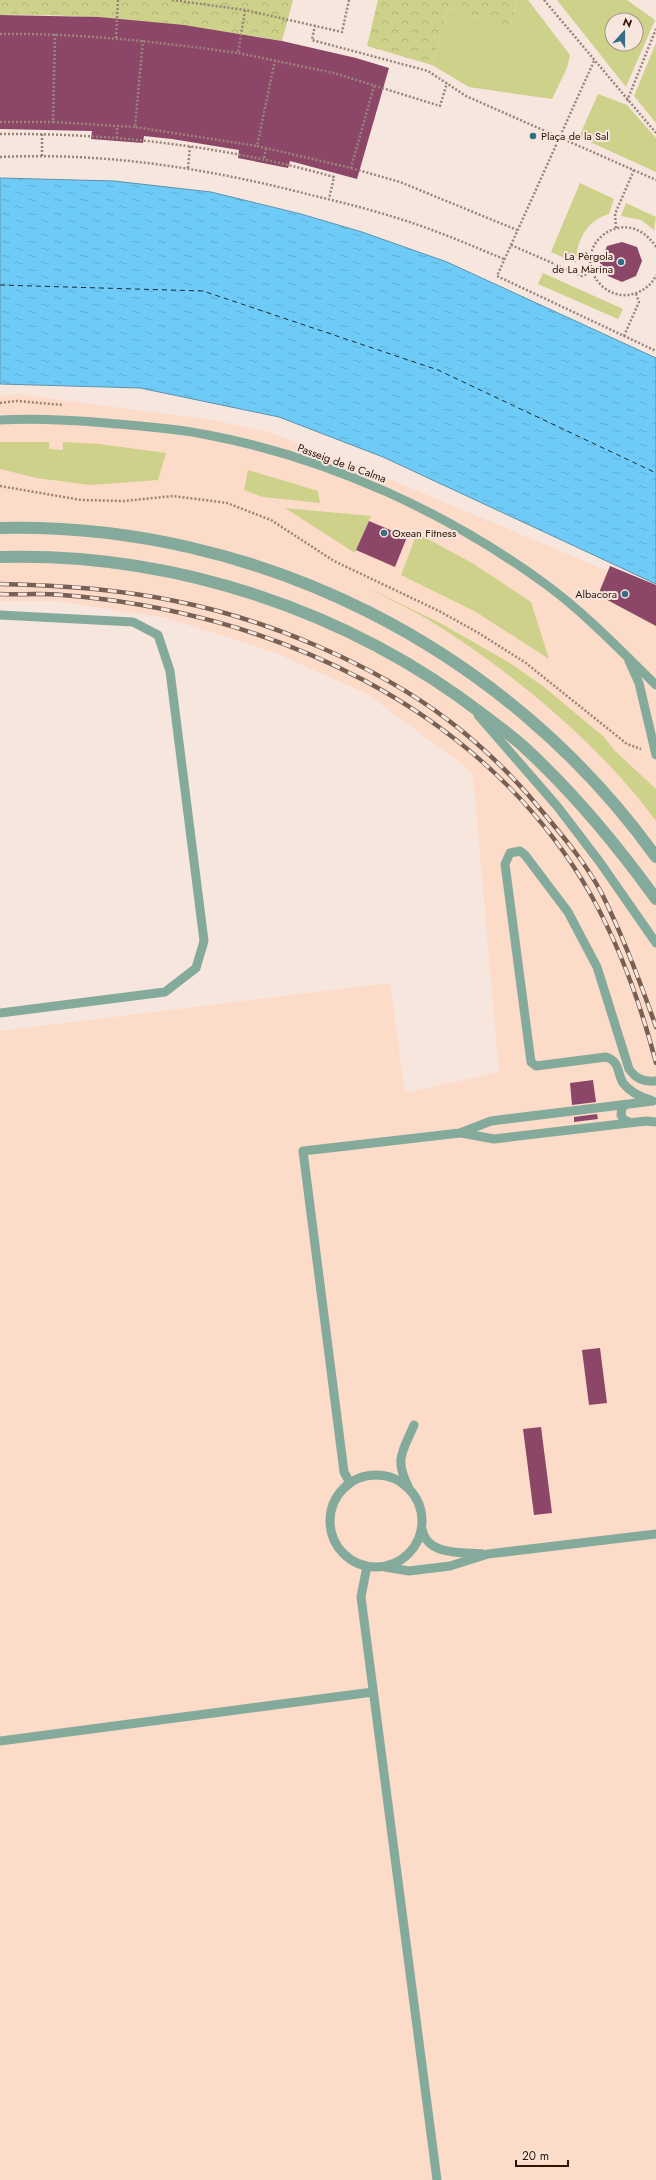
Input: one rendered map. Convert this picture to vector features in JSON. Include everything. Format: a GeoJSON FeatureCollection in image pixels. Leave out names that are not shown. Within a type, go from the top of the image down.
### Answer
{"type":"FeatureCollection","features":[{"type":"Feature","properties":{"kind":"street"},"geometry":{"type":"LineString","coordinates":[[0,528],[27,527],[103,532],[177,544],[247,561],[319,588],[377,616],[452,660],[538,724],[614,804],[656,857]]}},
{"type":"Feature","properties":{"kind":"street"},"geometry":{"type":"LineString","coordinates":[[0,557],[99,561],[172,572],[238,589],[308,614],[364,640],[425,674],[466,702],[523,746],[571,793],[625,856],[656,899]]}},
{"type":"Feature","properties":{"kind":"lane","name":"Passeig de la Calma"},"geometry":{"type":"LineString","coordinates":[[0,420],[27,418],[96,422],[155,427],[209,435],[267,450],[358,480],[438,516],[496,551],[547,586],[575,608],[656,685]]}},
{"type":"Feature","properties":{"kind":"lane"},"geometry":{"type":"LineString","coordinates":[[0,615],[133,622],[158,635],[170,671],[204,942],[196,968],[165,992],[0,1013]]}},
{"type":"Feature","properties":{"kind":"lane"},"geometry":{"type":"LineString","coordinates":[[627,656],[639,683],[656,755]]}},
{"type":"Feature","properties":{"kind":"lane"},"geometry":{"type":"LineString","coordinates":[[466,702],[557,806],[599,862],[656,943]]}},
{"type":"Feature","properties":{"kind":"lane"},"geometry":{"type":"LineString","coordinates":[[655,1101],[641,1096],[629,1089],[623,1083],[617,1066],[611,1058],[606,1057],[536,1066],[531,1062],[505,864],[510,853],[520,852],[525,855],[568,912],[597,967],[629,1069],[638,1078],[649,1082],[656,1081]]}},
{"type":"Feature","properties":{"kind":"lane"},"geometry":{"type":"LineString","coordinates":[[350,1482],[344,1472],[303,1151],[460,1133],[491,1121],[655,1101]]}},
{"type":"Feature","properties":{"kind":"lane"},"geometry":{"type":"LineString","coordinates":[[626,1105],[622,1107],[621,1114],[624,1120],[629,1122]]}},
{"type":"Feature","properties":{"kind":"lane"},"geometry":{"type":"LineString","coordinates":[[460,1133],[494,1139],[646,1120],[656,1122]]}},
{"type":"Feature","properties":{"kind":"lane"},"geometry":{"type":"LineString","coordinates":[[414,1425],[402,1453],[400,1464],[402,1473],[422,1514],[423,1538],[427,1543],[435,1548],[488,1554]]}},
{"type":"Feature","properties":{"kind":"lane"},"geometry":{"type":"LineString","coordinates":[[413,1494],[404,1485],[390,1478],[375,1476],[350,1482],[337,1497],[332,1511],[331,1525],[334,1540],[342,1552],[353,1561],[367,1566],[384,1566],[409,1572],[450,1566],[488,1554],[656,1534]]}},
{"type":"Feature","properties":{"kind":"lane"},"geometry":{"type":"LineString","coordinates":[[384,1566],[398,1562],[410,1553],[418,1541],[422,1528]]}},
{"type":"Feature","properties":{"kind":"lane"},"geometry":{"type":"LineString","coordinates":[[367,1566],[361,1597],[437,2180]]}},
{"type":"Feature","properties":{"kind":"lane"},"geometry":{"type":"LineString","coordinates":[[0,1741],[373,1692]]}},
{"type":"Feature","properties":{"kind":"path"},"geometry":{"type":"LineString","coordinates":[[116,38],[118,0]]}},
{"type":"Feature","properties":{"kind":"path"},"geometry":{"type":"LineString","coordinates":[[172,0],[245,10],[342,32],[349,0]]}},
{"type":"Feature","properties":{"kind":"path"},"geometry":{"type":"LineString","coordinates":[[544,0],[627,101],[656,133]]}},
{"type":"Feature","properties":{"kind":"path"},"geometry":{"type":"LineString","coordinates":[[238,53],[245,10]]}},
{"type":"Feature","properties":{"kind":"path"},"geometry":{"type":"LineString","coordinates":[[315,26],[312,40],[428,71],[466,96],[560,136],[656,180]]}},
{"type":"Feature","properties":{"kind":"path"},"geometry":{"type":"LineString","coordinates":[[627,101],[656,29]]}},
{"type":"Feature","properties":{"kind":"path"},"geometry":{"type":"LineString","coordinates":[[0,34],[55,34],[143,40],[238,53],[334,74],[440,106],[447,83]]}},
{"type":"Feature","properties":{"kind":"path"},"geometry":{"type":"LineString","coordinates":[[53,122],[55,34]]}},
{"type":"Feature","properties":{"kind":"path"},"geometry":{"type":"LineString","coordinates":[[134,127],[143,40]]}},
{"type":"Feature","properties":{"kind":"path"},"geometry":{"type":"LineString","coordinates":[[257,146],[275,60]]}},
{"type":"Feature","properties":{"kind":"path"},"geometry":{"type":"LineString","coordinates":[[594,61],[497,276],[656,351]]}},
{"type":"Feature","properties":{"kind":"path"},"geometry":{"type":"LineString","coordinates":[[351,168],[374,86]]}},
{"type":"Feature","properties":{"kind":"path"},"geometry":{"type":"LineString","coordinates":[[0,122],[53,122],[134,127],[257,146],[351,168],[400,182],[517,230]]}},
{"type":"Feature","properties":{"kind":"path"},"geometry":{"type":"LineString","coordinates":[[116,138],[117,126]]}},
{"type":"Feature","properties":{"kind":"path"},"geometry":{"type":"LineString","coordinates":[[0,134],[42,134],[116,138],[190,146],[264,158],[334,177],[329,199]]}},
{"type":"Feature","properties":{"kind":"path"},"geometry":{"type":"LineString","coordinates":[[42,134],[42,156]]}},
{"type":"Feature","properties":{"kind":"path"},"geometry":{"type":"LineString","coordinates":[[188,168],[190,146]]}},
{"type":"Feature","properties":{"kind":"path"},"geometry":{"type":"LineString","coordinates":[[264,158],[266,148]]}},
{"type":"Feature","properties":{"kind":"path"},"geometry":{"type":"LineString","coordinates":[[0,156],[42,156],[117,160],[188,168],[257,181],[329,199],[414,224],[504,259]]}},
{"type":"Feature","properties":{"kind":"path"},"geometry":{"type":"LineString","coordinates":[[616,228],[615,214],[634,170]]}},
{"type":"Feature","properties":{"kind":"path"},"geometry":{"type":"LineString","coordinates":[[656,247],[650,238],[641,230],[630,227],[616,228],[609,230],[600,237],[593,247],[591,258],[593,272],[603,288],[624,296],[636,294],[646,288],[656,275]]}},
{"type":"Feature","properties":{"kind":"path"},"geometry":{"type":"LineString","coordinates":[[511,245],[582,276],[593,272]]}},
{"type":"Feature","properties":{"kind":"path"},"geometry":{"type":"LineString","coordinates":[[624,336],[639,302],[636,294]]}},
{"type":"Feature","properties":{"kind":"shaded area"},"geometry":{"type":"Polygon","coordinates":[[[16,394],[212,420],[272,433],[370,471],[656,591],[656,2180],[0,2180],[0,1031],[390,983],[405,1093],[499,1072],[473,775],[463,765],[367,694],[276,653],[167,618],[56,601],[0,601],[0,396],[16,394]]]}},
{"type":"Feature","properties":{"kind":"green space"},"geometry":{"type":"Polygon","coordinates":[[[0,0],[293,0],[282,41],[142,21],[71,16],[0,15],[0,0]]]}},
{"type":"Feature","properties":{"kind":"green space"},"geometry":{"type":"Polygon","coordinates":[[[378,0],[517,0],[509,29],[448,8],[432,65],[367,46],[378,0]]]}},
{"type":"Feature","properties":{"kind":"green space"},"geometry":{"type":"Polygon","coordinates":[[[517,0],[528,0],[570,55],[567,68],[552,99],[469,87],[432,65],[448,8],[509,29],[517,0]]]}},
{"type":"Feature","properties":{"kind":"green space"},"geometry":{"type":"Polygon","coordinates":[[[557,0],[627,0],[644,12],[604,12],[604,52],[641,52],[626,87],[557,0]]]}},
{"type":"Feature","properties":{"kind":"green space"},"geometry":{"type":"Polygon","coordinates":[[[644,12],[655,20],[644,45],[644,12]]]}},
{"type":"Feature","properties":{"kind":"green space"},"geometry":{"type":"Polygon","coordinates":[[[656,43],[656,123],[634,96],[656,43]]]}},
{"type":"Feature","properties":{"kind":"green space"},"geometry":{"type":"Polygon","coordinates":[[[598,94],[627,105],[656,138],[656,172],[579,137],[598,94]]]}},
{"type":"Feature","properties":{"kind":"green space"},"geometry":{"type":"Polygon","coordinates":[[[580,183],[614,199],[609,214],[595,221],[584,232],[578,247],[576,263],[551,252],[580,183]]]}},
{"type":"Feature","properties":{"kind":"green space"},"geometry":{"type":"Polygon","coordinates":[[[626,203],[656,217],[654,230],[641,220],[621,216],[626,203]]]}},
{"type":"Feature","properties":{"kind":"green space"},"geometry":{"type":"Polygon","coordinates":[[[543,273],[623,309],[618,319],[538,284],[543,273]]]}},
{"type":"Feature","properties":{"kind":"green space"},"geometry":{"type":"Polygon","coordinates":[[[0,442],[49,442],[49,449],[63,450],[63,442],[99,444],[166,453],[158,480],[90,485],[37,478],[0,469],[0,442]]]}},
{"type":"Feature","properties":{"kind":"green space"},"geometry":{"type":"Polygon","coordinates":[[[248,470],[318,491],[320,503],[263,497],[244,490],[248,470]]]}},
{"type":"Feature","properties":{"kind":"green space"},"geometry":{"type":"Polygon","coordinates":[[[285,508],[371,516],[355,553],[285,508]]]}},
{"type":"Feature","properties":{"kind":"green space"},"geometry":{"type":"Polygon","coordinates":[[[417,533],[472,563],[531,602],[549,659],[476,612],[401,575],[417,533]]]}},
{"type":"Feature","properties":{"kind":"green space"},"geometry":{"type":"Polygon","coordinates":[[[368,588],[440,623],[510,663],[544,687],[604,737],[615,751],[656,789],[656,821],[633,792],[581,736],[521,685],[490,661],[427,619],[368,588]]]}},
{"type":"Feature","properties":{"kind":"water"},"geometry":{"type":"Polygon","coordinates":[[[0,178],[114,181],[211,192],[301,214],[362,232],[447,262],[656,358],[656,584],[383,457],[279,417],[140,388],[0,384],[0,178]]]}},
{"type":"Feature","properties":{"kind":"building"},"geometry":{"type":"Polygon","coordinates":[[[0,15],[99,17],[184,25],[282,41],[356,58],[389,68],[357,179],[290,161],[288,168],[238,158],[239,150],[172,139],[144,136],[143,143],[91,139],[92,131],[0,129],[0,15]]]}},
{"type":"Feature","properties":{"kind":"building","name":"La Pèrgola de La Marina"},"geometry":{"type":"Polygon","coordinates":[[[622,242],[637,247],[642,261],[636,276],[622,282],[608,276],[600,263],[607,246],[622,242]]]}},
{"type":"Feature","properties":{"kind":"building"},"geometry":{"type":"Polygon","coordinates":[[[369,521],[407,537],[395,567],[356,550],[369,521]]]}},
{"type":"Feature","properties":{"kind":"building"},"geometry":{"type":"Polygon","coordinates":[[[610,566],[656,585],[656,626],[598,595],[610,566]]]}},
{"type":"Feature","properties":{"kind":"building"},"geometry":{"type":"Polygon","coordinates":[[[593,1080],[596,1102],[572,1105],[570,1083],[593,1080]]]}},
{"type":"Feature","properties":{"kind":"building"},"geometry":{"type":"Polygon","coordinates":[[[597,1114],[598,1119],[574,1122],[574,1117],[597,1114]]]}},
{"type":"Feature","properties":{"kind":"building"},"geometry":{"type":"Polygon","coordinates":[[[600,1348],[607,1403],[589,1405],[582,1350],[600,1348]]]}},
{"type":"Feature","properties":{"kind":"building"},"geometry":{"type":"Polygon","coordinates":[[[541,1427],[552,1513],[534,1515],[523,1429],[541,1427]]]}},
{"type":"Feature","properties":{"kind":"ferry route"},"geometry":{"type":"LineString","coordinates":[[0,285],[203,291],[438,370],[656,473]]}},
{"type":"Feature","properties":{"kind":"railway"},"geometry":{"type":"LineString","coordinates":[[0,584],[44,585],[131,593],[210,609],[246,619],[318,646],[387,680],[419,700],[462,731],[500,765],[535,803],[582,862],[601,892],[617,925],[656,1027]]}},
{"type":"Feature","properties":{"kind":"railway"},"geometry":{"type":"LineString","coordinates":[[0,594],[62,595],[140,605],[217,622],[293,647],[364,680],[431,722],[492,771],[546,829],[591,895],[602,915],[629,977],[644,1020],[656,1063]]}},
{"type":"Feature","properties":{"kind":"place","name":"Plaça de la Sal"},"geometry":{"type":"Point","coordinates":[533,136]}},
{"type":"Feature","properties":{"kind":"place","name":"La Pèrgola de La Marina"},"geometry":{"type":"Point","coordinates":[621,262]}},
{"type":"Feature","properties":{"kind":"place","name":"Oxean Fitness"},"geometry":{"type":"Point","coordinates":[384,533]}},
{"type":"Feature","properties":{"kind":"place","name":"Albacora"},"geometry":{"type":"Point","coordinates":[625,594]}}]}
